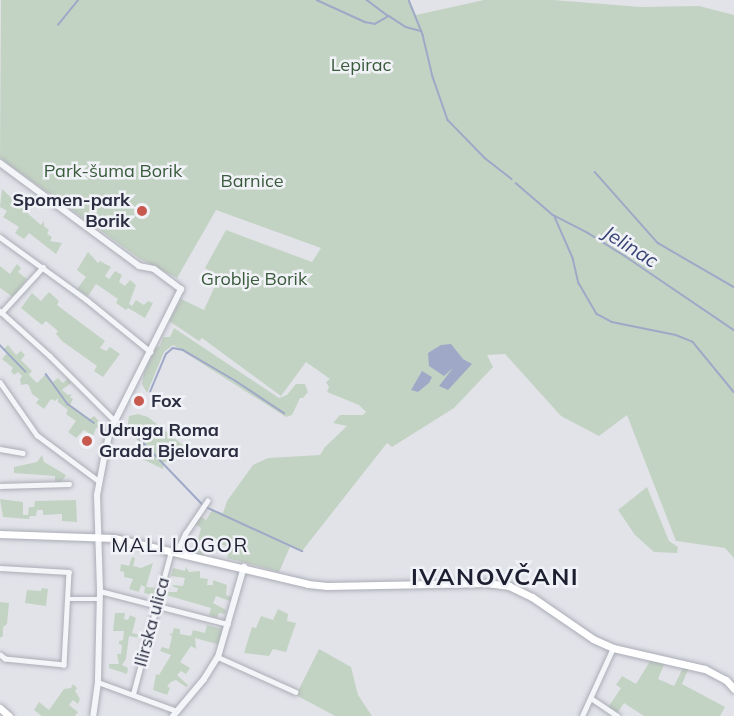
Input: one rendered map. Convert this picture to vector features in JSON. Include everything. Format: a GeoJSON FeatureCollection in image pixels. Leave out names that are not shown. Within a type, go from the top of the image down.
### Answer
{"type":"FeatureCollection","features":[{"type":"Feature","properties":{"kind":"main road"},"geometry":{"type":"LineString","coordinates":[[0,534],[99,536],[174,550],[308,584],[327,586],[486,583],[508,586],[532,597],[572,627],[613,648],[705,669],[726,680],[734,689]]}},
{"type":"Feature","properties":{"kind":"main road"},"geometry":{"type":"LineString","coordinates":[[0,708],[9,716]]}},
{"type":"Feature","properties":{"kind":"street"},"geometry":{"type":"LineString","coordinates":[[0,163],[139,266],[154,269],[181,289],[110,430],[99,481],[97,495],[100,591],[98,682],[93,716]]}},
{"type":"Feature","properties":{"kind":"street"},"geometry":{"type":"LineString","coordinates":[[0,237],[43,267],[151,352]]}},
{"type":"Feature","properties":{"kind":"street"},"geometry":{"type":"LineString","coordinates":[[43,267],[1,312],[116,421]]}},
{"type":"Feature","properties":{"kind":"street"},"geometry":{"type":"LineString","coordinates":[[0,382],[43,441],[99,481]]}},
{"type":"Feature","properties":{"kind":"street"},"geometry":{"type":"LineString","coordinates":[[0,449],[24,453]]}},
{"type":"Feature","properties":{"kind":"street"},"geometry":{"type":"LineString","coordinates":[[0,486],[69,484]]}},
{"type":"Feature","properties":{"kind":"street","name":"Ilirska ulica"},"geometry":{"type":"LineString","coordinates":[[133,694],[156,606],[174,550],[207,501]]}},
{"type":"Feature","properties":{"kind":"street"},"geometry":{"type":"LineString","coordinates":[[98,682],[133,694],[175,714],[218,657],[244,567]]}},
{"type":"Feature","properties":{"kind":"street"},"geometry":{"type":"LineString","coordinates":[[0,568],[69,572],[64,665],[5,659],[0,655]]}},
{"type":"Feature","properties":{"kind":"street"},"geometry":{"type":"LineString","coordinates":[[100,591],[228,624]]}},
{"type":"Feature","properties":{"kind":"street"},"geometry":{"type":"LineString","coordinates":[[68,600],[99,599]]}},
{"type":"Feature","properties":{"kind":"street"},"geometry":{"type":"LineString","coordinates":[[582,716],[613,648]]}},
{"type":"Feature","properties":{"kind":"street"},"geometry":{"type":"LineString","coordinates":[[218,657],[296,692]]}},
{"type":"Feature","properties":{"kind":"street"},"geometry":{"type":"LineString","coordinates":[[591,698],[618,716]]}},
{"type":"Feature","properties":{"kind":"green space"},"geometry":{"type":"Polygon","coordinates":[[[1,0],[409,0],[416,15],[484,0],[553,0],[641,7],[699,6],[734,15],[734,558],[725,548],[676,541],[627,415],[599,436],[561,416],[505,354],[487,355],[493,367],[454,408],[392,447],[387,443],[302,551],[290,547],[279,572],[227,558],[230,547],[207,541],[203,557],[194,555],[201,528],[192,522],[197,514],[206,520],[212,510],[223,513],[227,501],[253,465],[268,458],[320,455],[347,426],[333,423],[340,415],[363,415],[366,412],[359,405],[327,392],[329,387],[326,382],[330,379],[306,362],[281,396],[202,338],[199,341],[169,321],[181,299],[204,310],[219,277],[205,268],[226,230],[312,262],[321,248],[216,210],[177,278],[140,259],[0,158],[1,0]]]}},
{"type":"Feature","properties":{"kind":"green space"},"geometry":{"type":"Polygon","coordinates":[[[2,189],[16,202],[20,197],[28,205],[25,211],[41,225],[44,221],[44,226],[49,230],[47,234],[52,237],[50,241],[62,243],[56,254],[29,233],[24,239],[15,233],[19,227],[3,217],[7,211],[0,207],[2,189]]]}},
{"type":"Feature","properties":{"kind":"green space"},"geometry":{"type":"Polygon","coordinates":[[[88,252],[98,263],[100,261],[111,267],[105,276],[109,279],[115,271],[122,275],[119,282],[125,286],[130,280],[136,285],[129,304],[132,306],[136,300],[144,305],[148,301],[153,303],[145,318],[128,308],[126,310],[116,303],[118,299],[96,284],[88,296],[77,289],[86,277],[77,270],[88,252]]]}},
{"type":"Feature","properties":{"kind":"green space"},"geometry":{"type":"Polygon","coordinates":[[[17,264],[21,268],[18,272],[27,279],[13,297],[0,288],[0,266],[10,274],[17,264]]]}},
{"type":"Feature","properties":{"kind":"green space"},"geometry":{"type":"Polygon","coordinates":[[[49,292],[59,301],[57,305],[105,341],[100,348],[106,351],[110,347],[120,354],[103,377],[94,371],[97,366],[62,341],[56,334],[58,331],[46,321],[42,325],[21,308],[32,293],[41,301],[49,292]]]}},
{"type":"Feature","properties":{"kind":"green space"},"geometry":{"type":"Polygon","coordinates":[[[174,328],[279,398],[287,395],[296,384],[305,384],[308,392],[300,398],[292,415],[286,417],[173,345],[164,352],[147,393],[142,384],[144,373],[155,348],[160,346],[163,337],[170,337],[174,328]]]}},
{"type":"Feature","properties":{"kind":"green space"},"geometry":{"type":"Polygon","coordinates":[[[8,345],[16,355],[21,351],[25,355],[21,360],[32,371],[29,375],[37,383],[46,374],[53,382],[58,378],[63,383],[68,379],[71,383],[62,390],[68,395],[72,394],[70,397],[73,399],[70,405],[90,419],[94,416],[99,421],[97,424],[100,428],[96,428],[93,436],[84,430],[76,438],[68,432],[76,421],[66,414],[68,410],[58,402],[58,398],[55,401],[51,399],[44,409],[36,403],[39,399],[32,394],[29,386],[21,385],[22,376],[18,372],[14,375],[11,371],[13,368],[2,359],[7,353],[4,349],[8,345]]]}},
{"type":"Feature","properties":{"kind":"green space"},"geometry":{"type":"Polygon","coordinates":[[[138,414],[148,417],[183,445],[170,463],[164,462],[163,469],[138,457],[141,444],[127,429],[129,416],[138,414]]]}},
{"type":"Feature","properties":{"kind":"green space"},"geometry":{"type":"Polygon","coordinates":[[[42,455],[44,462],[66,475],[60,484],[55,484],[55,476],[14,473],[14,467],[37,462],[42,455]]]}},
{"type":"Feature","properties":{"kind":"green space"},"geometry":{"type":"Polygon","coordinates":[[[647,487],[669,541],[678,547],[677,553],[654,552],[635,535],[618,510],[647,487]]]}},
{"type":"Feature","properties":{"kind":"green space"},"geometry":{"type":"Polygon","coordinates":[[[0,499],[23,502],[23,515],[28,515],[29,507],[34,507],[35,501],[76,500],[77,522],[62,521],[62,514],[43,515],[43,510],[37,510],[36,516],[30,516],[29,519],[3,517],[0,499]]]}},
{"type":"Feature","properties":{"kind":"green space"},"geometry":{"type":"Polygon","coordinates":[[[132,557],[135,558],[133,566],[141,568],[153,563],[146,587],[159,588],[156,596],[144,593],[145,587],[141,585],[139,592],[129,589],[133,579],[124,577],[124,572],[120,571],[121,564],[129,566],[132,557]]]}},
{"type":"Feature","properties":{"kind":"green space"},"geometry":{"type":"Polygon","coordinates":[[[186,567],[189,572],[200,571],[200,578],[208,579],[207,585],[213,585],[213,580],[227,585],[226,595],[231,597],[230,601],[216,596],[213,603],[226,610],[225,614],[219,613],[217,618],[209,615],[211,608],[166,595],[167,592],[177,592],[178,588],[173,585],[183,586],[185,578],[171,576],[173,568],[185,571],[186,567]]]}},
{"type":"Feature","properties":{"kind":"green space"},"geometry":{"type":"Polygon","coordinates":[[[42,588],[48,589],[46,606],[25,603],[27,590],[41,591],[42,588]]]}},
{"type":"Feature","properties":{"kind":"green space"},"geometry":{"type":"Polygon","coordinates":[[[0,602],[9,603],[7,624],[3,627],[3,636],[0,638],[0,602]]]}},
{"type":"Feature","properties":{"kind":"green space"},"geometry":{"type":"Polygon","coordinates":[[[278,609],[288,614],[287,621],[296,623],[286,652],[273,649],[269,656],[244,653],[252,627],[256,628],[261,616],[273,620],[278,609]]]}},
{"type":"Feature","properties":{"kind":"green space"},"geometry":{"type":"Polygon","coordinates":[[[115,613],[125,613],[124,619],[128,620],[130,615],[136,618],[132,633],[145,636],[144,639],[129,636],[126,659],[122,665],[128,668],[127,674],[109,668],[109,664],[119,664],[117,654],[121,654],[122,645],[119,641],[123,640],[124,631],[113,631],[115,613]]]}},
{"type":"Feature","properties":{"kind":"green space"},"geometry":{"type":"Polygon","coordinates":[[[207,625],[225,630],[220,645],[195,638],[196,649],[191,646],[180,662],[190,668],[186,674],[181,671],[177,675],[188,685],[186,687],[176,680],[171,682],[167,686],[170,688],[167,695],[153,690],[156,674],[159,675],[171,655],[160,651],[162,647],[169,649],[172,637],[169,633],[172,634],[174,628],[180,629],[180,634],[191,636],[193,630],[205,633],[207,625]]]}},
{"type":"Feature","properties":{"kind":"green space"},"geometry":{"type":"Polygon","coordinates":[[[319,649],[351,667],[358,695],[372,716],[335,716],[296,695],[319,649]]]}},
{"type":"Feature","properties":{"kind":"green space"},"geometry":{"type":"Polygon","coordinates":[[[652,658],[666,660],[658,679],[674,686],[685,664],[690,665],[682,684],[725,707],[720,716],[644,716],[624,703],[616,715],[607,709],[621,688],[616,685],[622,676],[636,684],[652,658]]]}},
{"type":"Feature","properties":{"kind":"green space"},"geometry":{"type":"Polygon","coordinates":[[[73,684],[77,688],[75,691],[80,699],[78,704],[73,700],[69,705],[78,712],[75,716],[42,716],[34,710],[39,702],[49,710],[64,689],[71,688],[73,684]]]}},
{"type":"Feature","properties":{"kind":"water"},"geometry":{"type":"Polygon","coordinates":[[[451,344],[463,359],[472,364],[448,390],[439,386],[453,368],[444,376],[429,366],[428,353],[441,345],[451,344]]]}},
{"type":"Feature","properties":{"kind":"water"},"geometry":{"type":"Polygon","coordinates":[[[422,371],[432,377],[429,383],[418,392],[411,390],[422,371]]]}},
{"type":"Feature","properties":{"kind":"waterway"},"geometry":{"type":"LineString","coordinates":[[58,25],[78,0]]}},
{"type":"Feature","properties":{"kind":"waterway"},"geometry":{"type":"LineString","coordinates":[[317,0],[365,22],[375,24],[389,16],[406,27],[421,31]]}},
{"type":"Feature","properties":{"kind":"waterway"},"geometry":{"type":"LineString","coordinates":[[367,0],[388,16]]}},
{"type":"Feature","properties":{"kind":"waterway","name":"Jelinac"},"geometry":{"type":"LineString","coordinates":[[409,0],[423,35],[433,77],[448,120],[485,158],[512,179]]}},
{"type":"Feature","properties":{"kind":"waterway"},"geometry":{"type":"LineString","coordinates":[[595,172],[658,243],[734,287]]}},
{"type":"Feature","properties":{"kind":"waterway","name":"Jelinac"},"geometry":{"type":"LineString","coordinates":[[516,183],[553,215],[625,256],[734,330]]}},
{"type":"Feature","properties":{"kind":"waterway"},"geometry":{"type":"LineString","coordinates":[[555,217],[573,258],[579,283],[597,314],[612,322],[676,335],[693,342],[734,392]]}},
{"type":"Feature","properties":{"kind":"waterway"},"geometry":{"type":"LineString","coordinates":[[0,345],[26,372]]}},
{"type":"Feature","properties":{"kind":"waterway"},"geometry":{"type":"LineString","coordinates":[[150,392],[166,354],[173,348],[183,350],[236,381],[284,413]]}},
{"type":"Feature","properties":{"kind":"waterway"},"geometry":{"type":"LineString","coordinates":[[46,374],[68,404],[94,423]]}},
{"type":"Feature","properties":{"kind":"waterway"},"geometry":{"type":"LineString","coordinates":[[134,433],[202,504]]}},
{"type":"Feature","properties":{"kind":"waterway"},"geometry":{"type":"LineString","coordinates":[[206,507],[302,551]]}},
{"type":"Feature","properties":{"kind":"place","name":"Spomen-park Borik"},"geometry":{"type":"Point","coordinates":[142,211]}},
{"type":"Feature","properties":{"kind":"place","name":"Fox"},"geometry":{"type":"Point","coordinates":[139,401]}},
{"type":"Feature","properties":{"kind":"place","name":"Udruga Roma Grada Bjelovara"},"geometry":{"type":"Point","coordinates":[87,441]}},
{"type":"Feature","properties":{"kind":"district","name":"MALI LOGOR"},"geometry":{"type":"Point","coordinates":[180,544]}},
{"type":"Feature","properties":{"kind":"district","name":"IVANOVČANI"},"geometry":{"type":"Point","coordinates":[495,577]}},
{"type":"Feature","properties":{"kind":"park label","name":"Lepirac"},"geometry":{"type":"Point","coordinates":[361,65]}},
{"type":"Feature","properties":{"kind":"park label","name":"Park-šuma Borik"},"geometry":{"type":"Point","coordinates":[113,171]}},
{"type":"Feature","properties":{"kind":"park label","name":"Barnice"},"geometry":{"type":"Point","coordinates":[252,181]}},
{"type":"Feature","properties":{"kind":"park label","name":"Groblje Borik"},"geometry":{"type":"Point","coordinates":[254,279]}}]}
